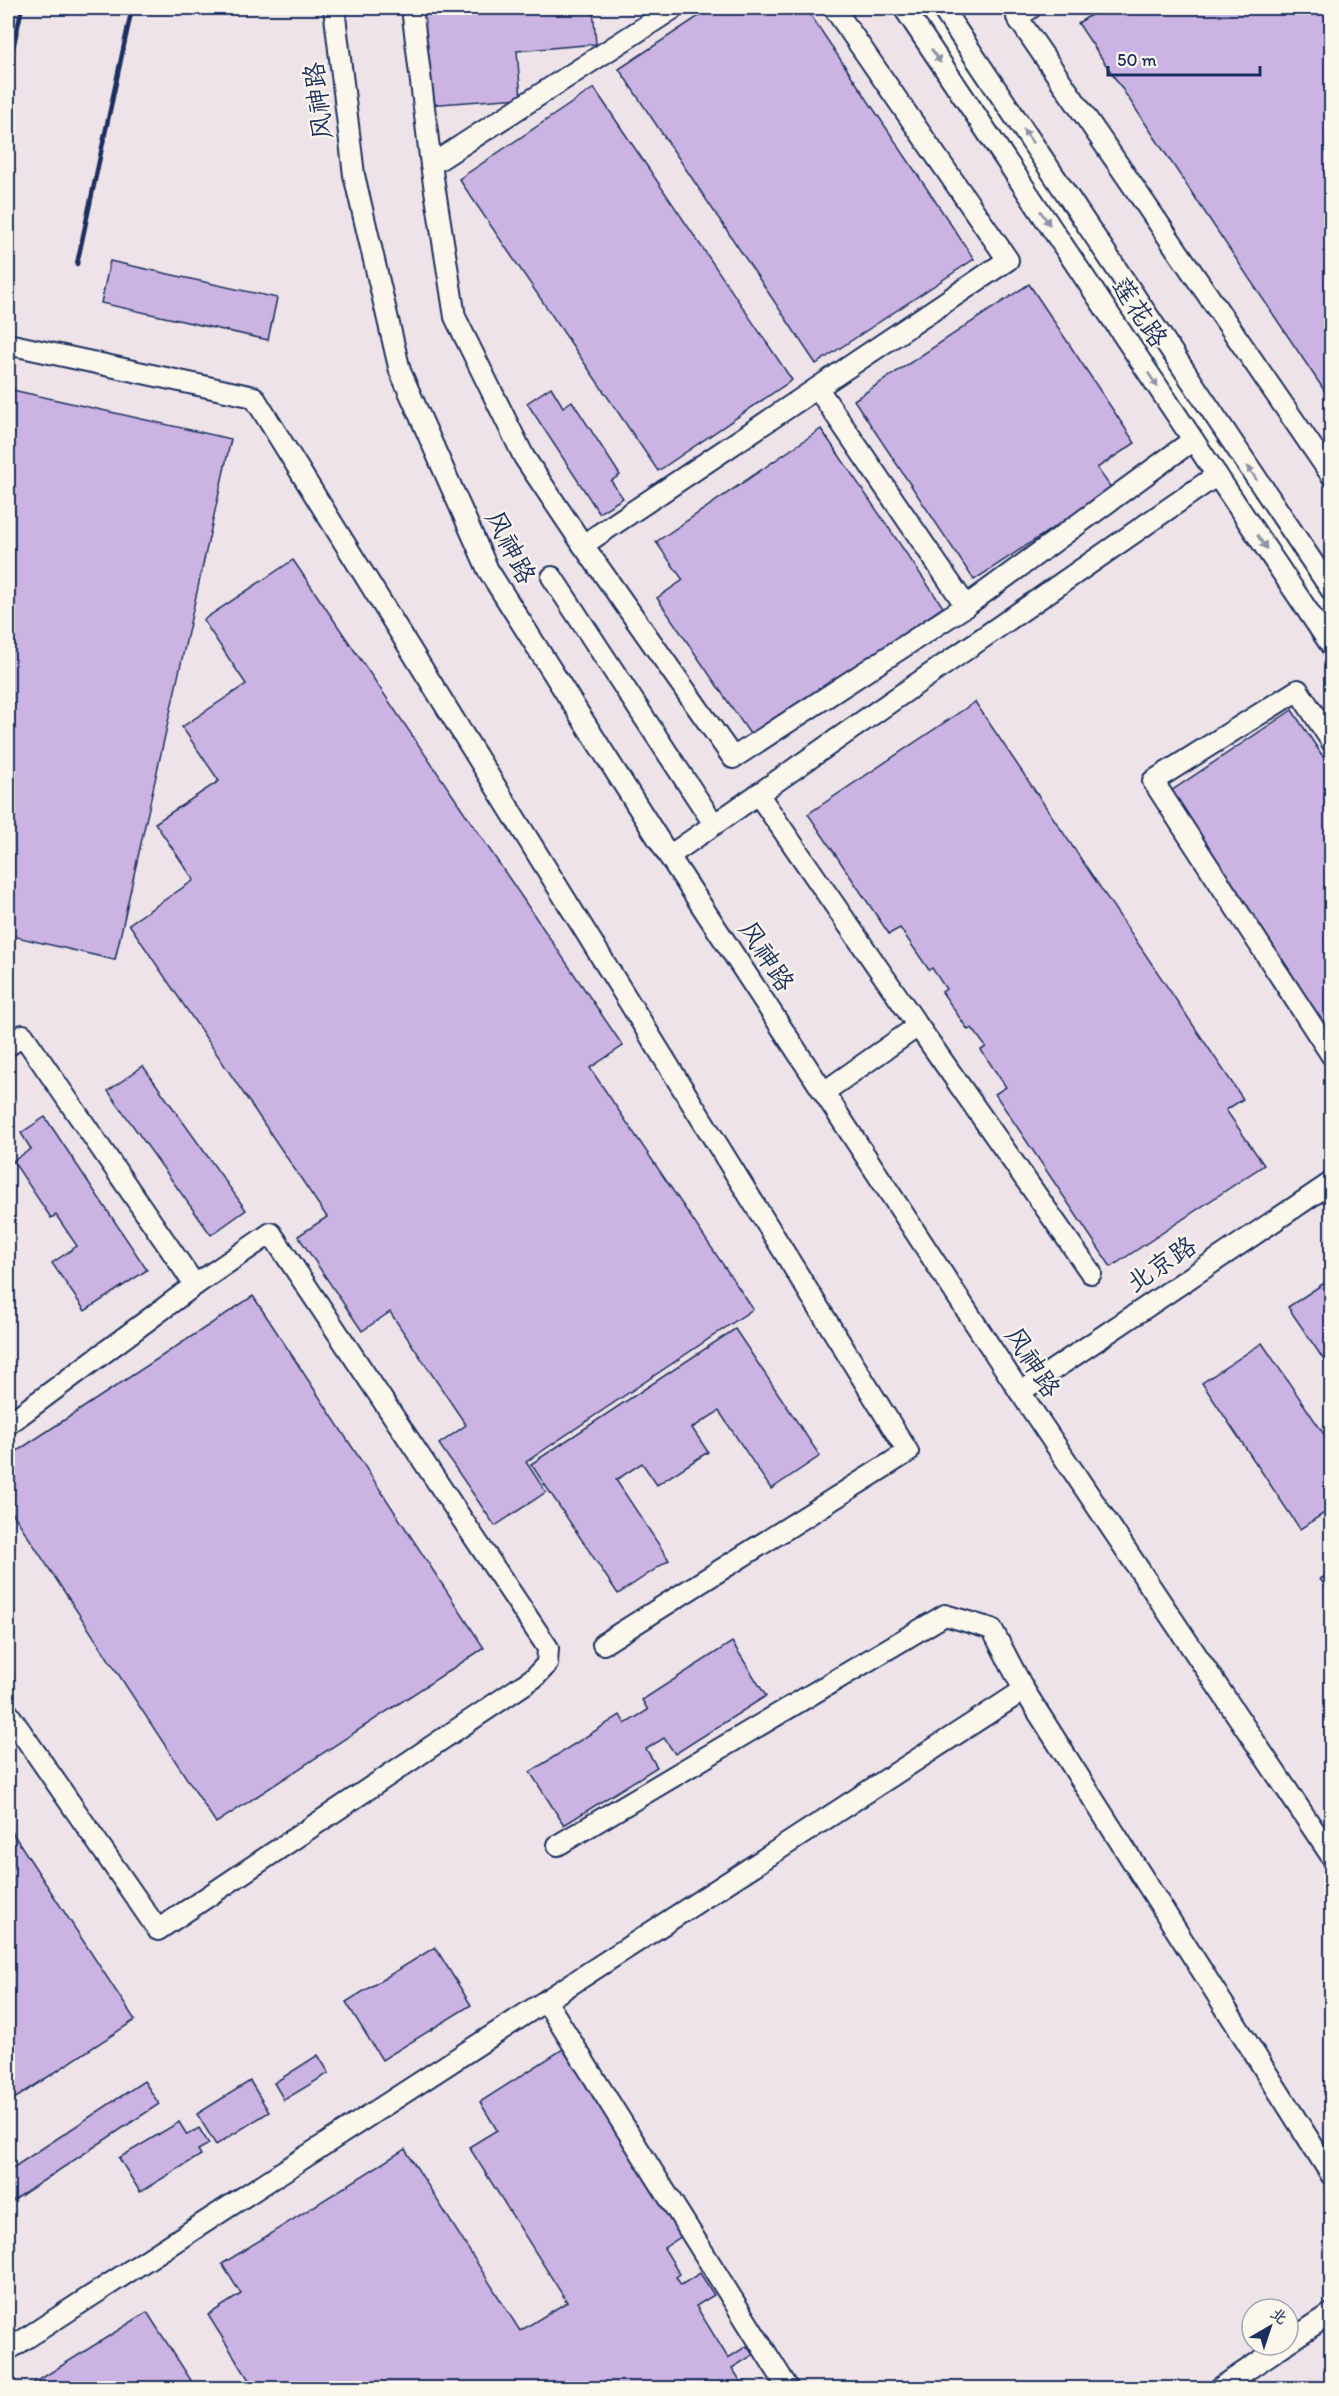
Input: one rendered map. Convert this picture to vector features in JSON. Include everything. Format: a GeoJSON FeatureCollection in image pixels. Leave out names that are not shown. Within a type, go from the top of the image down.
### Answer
{"type":"FeatureCollection","features":[{"type":"Feature","properties":{"kind":"street","name":"风神路"},"geometry":{"type":"LineString","coordinates":[[334,8],[354,175],[400,371],[488,570],[669,856],[1020,1392],[1332,1857]]}},
{"type":"Feature","properties":{"kind":"street"},"geometry":{"type":"LineString","coordinates":[[412,8],[431,165],[455,317],[524,457],[733,758],[966,606],[1193,440]]}},
{"type":"Feature","properties":{"kind":"street"},"geometry":{"type":"LineString","coordinates":[[431,165],[674,8]]}},
{"type":"Feature","properties":{"kind":"street"},"geometry":{"type":"LineString","coordinates":[[583,545],[1008,260],[834,8]]}},
{"type":"Feature","properties":{"kind":"street","name":"莲花路"},"geometry":{"type":"LineString","coordinates":[[904,8],[1332,646]]}},
{"type":"Feature","properties":{"kind":"street","name":"莲花路"},"geometry":{"type":"LineString","coordinates":[[942,8],[1332,591]]}},
{"type":"Feature","properties":{"kind":"street"},"geometry":{"type":"LineString","coordinates":[[1031,8],[1017,17],[1332,476]]}},
{"type":"Feature","properties":{"kind":"street"},"geometry":{"type":"LineString","coordinates":[[8,344],[254,397],[908,1452],[603,1644]]}},
{"type":"Feature","properties":{"kind":"street"},"geometry":{"type":"LineString","coordinates":[[818,389],[966,606]]}},
{"type":"Feature","properties":{"kind":"street"},"geometry":{"type":"LineString","coordinates":[[669,856],[1217,475]]}},
{"type":"Feature","properties":{"kind":"street"},"geometry":{"type":"LineString","coordinates":[[552,577],[714,824]]}},
{"type":"Feature","properties":{"kind":"street"},"geometry":{"type":"LineString","coordinates":[[1332,742],[1298,690],[1153,782],[1332,1056]]}},
{"type":"Feature","properties":{"kind":"street"},"geometry":{"type":"LineString","coordinates":[[758,794],[1091,1273]]}},
{"type":"Feature","properties":{"kind":"street"},"geometry":{"type":"LineString","coordinates":[[824,1092],[918,1026]]}},
{"type":"Feature","properties":{"kind":"street"},"geometry":{"type":"LineString","coordinates":[[8,1046],[23,1035],[195,1285]]}},
{"type":"Feature","properties":{"kind":"street","name":"北京路"},"geometry":{"type":"LineString","coordinates":[[1020,1392],[1332,1182]]}},
{"type":"Feature","properties":{"kind":"street"},"geometry":{"type":"LineString","coordinates":[[8,1424],[195,1285],[271,1233],[548,1648],[547,1664],[535,1677],[158,1930],[8,1713]]}},
{"type":"Feature","properties":{"kind":"street"},"geometry":{"type":"LineString","coordinates":[[558,1845],[945,1615],[992,1629],[1024,1690],[1326,2155],[1332,2176]]}},
{"type":"Feature","properties":{"kind":"street"},"geometry":{"type":"LineString","coordinates":[[8,2350],[1024,1690]]}},
{"type":"Feature","properties":{"kind":"street"},"geometry":{"type":"LineString","coordinates":[[546,2001],[788,2388]]}},
{"type":"Feature","properties":{"kind":"street"},"geometry":{"type":"LineString","coordinates":[[1300,2334],[1332,2313]]}},
{"type":"Feature","properties":{"kind":"street"},"geometry":{"type":"LineString","coordinates":[[1220,2388],[1266,2357]]}},
{"type":"Feature","properties":{"kind":"shaded area"},"geometry":{"type":"Polygon","coordinates":[[[8,8],[903,8],[1331,647],[1331,2388],[8,2388],[8,8]]]}},
{"type":"Feature","properties":{"kind":"shaded area"},"geometry":{"type":"Polygon","coordinates":[[[942,8],[1331,8],[1331,591],[942,8]]]}},
{"type":"Feature","properties":{"kind":"building"},"geometry":{"type":"Polygon","coordinates":[[[418,8],[593,8],[596,44],[517,51],[521,98],[427,105],[418,8]]]}},
{"type":"Feature","properties":{"kind":"building"},"geometry":{"type":"Polygon","coordinates":[[[711,8],[806,8],[974,259],[816,364],[619,69],[711,8]]]}},
{"type":"Feature","properties":{"kind":"building"},"geometry":{"type":"Polygon","coordinates":[[[1102,8],[1330,8],[1332,10],[1332,402],[1078,23],[1102,8]]]}},
{"type":"Feature","properties":{"kind":"building"},"geometry":{"type":"Polygon","coordinates":[[[594,88],[792,380],[658,471],[459,179],[594,88]]]}},
{"type":"Feature","properties":{"kind":"building"},"geometry":{"type":"Polygon","coordinates":[[[110,261],[277,298],[268,340],[101,303],[110,261]]]}},
{"type":"Feature","properties":{"kind":"building"},"geometry":{"type":"Polygon","coordinates":[[[1029,284],[1135,443],[1097,468],[1112,489],[974,580],[854,400],[1029,284]]]}},
{"type":"Feature","properties":{"kind":"building"},"geometry":{"type":"Polygon","coordinates":[[[551,387],[563,407],[572,401],[620,475],[611,481],[623,498],[599,513],[527,403],[551,387]]]}},
{"type":"Feature","properties":{"kind":"building"},"geometry":{"type":"Polygon","coordinates":[[[8,389],[231,439],[115,960],[8,935],[8,389]]]}},
{"type":"Feature","properties":{"kind":"building"},"geometry":{"type":"Polygon","coordinates":[[[821,429],[943,607],[752,737],[657,598],[683,580],[656,542],[821,429]]]}},
{"type":"Feature","properties":{"kind":"building"},"geometry":{"type":"Polygon","coordinates":[[[293,560],[623,1046],[590,1068],[753,1309],[526,1462],[546,1492],[495,1526],[439,1444],[466,1425],[390,1312],[362,1331],[298,1236],[327,1217],[129,924],[194,880],[155,823],[219,781],[182,727],[246,684],[203,620],[293,560]]]}},
{"type":"Feature","properties":{"kind":"building"},"geometry":{"type":"Polygon","coordinates":[[[975,702],[1243,1099],[1226,1110],[1264,1165],[1111,1267],[995,1094],[1006,1087],[981,1050],[986,1047],[972,1028],[968,1030],[942,992],[946,989],[932,968],[929,970],[900,928],[889,934],[808,814],[975,702]]]}},
{"type":"Feature","properties":{"kind":"building"},"geometry":{"type":"Polygon","coordinates":[[[1292,710],[1332,770],[1332,1016],[1322,1022],[1168,793],[1292,710]]]}},
{"type":"Feature","properties":{"kind":"building"},"geometry":{"type":"Polygon","coordinates":[[[143,1066],[246,1210],[211,1235],[108,1091],[143,1066]]]}},
{"type":"Feature","properties":{"kind":"building"},"geometry":{"type":"Polygon","coordinates":[[[45,1117],[147,1270],[85,1311],[52,1263],[77,1246],[56,1215],[51,1218],[13,1161],[31,1149],[21,1133],[45,1117]]]}},
{"type":"Feature","properties":{"kind":"building"},"geometry":{"type":"Polygon","coordinates":[[[1332,1278],[1332,1372],[1288,1307],[1332,1278]]]}},
{"type":"Feature","properties":{"kind":"building"},"geometry":{"type":"Polygon","coordinates":[[[253,1296],[484,1648],[216,1823],[8,1506],[8,1457],[253,1296]]]}},
{"type":"Feature","properties":{"kind":"building"},"geometry":{"type":"Polygon","coordinates":[[[735,1329],[820,1456],[771,1489],[719,1411],[692,1428],[708,1452],[657,1485],[642,1463],[616,1480],[669,1560],[618,1594],[531,1464],[735,1329]]]}},
{"type":"Feature","properties":{"kind":"building"},"geometry":{"type":"Polygon","coordinates":[[[1262,1343],[1332,1446],[1332,1508],[1300,1529],[1202,1383],[1262,1343]]]}},
{"type":"Feature","properties":{"kind":"building"},"geometry":{"type":"Polygon","coordinates":[[[1332,1572],[1332,1596],[1320,1579],[1332,1572]]]}},
{"type":"Feature","properties":{"kind":"building"},"geometry":{"type":"Polygon","coordinates":[[[732,1642],[766,1696],[675,1754],[664,1738],[646,1749],[657,1767],[564,1825],[530,1772],[620,1715],[625,1724],[648,1710],[642,1700],[732,1642]]]}},
{"type":"Feature","properties":{"kind":"building"},"geometry":{"type":"Polygon","coordinates":[[[8,1826],[135,2020],[8,2103],[8,1826]]]}},
{"type":"Feature","properties":{"kind":"building"},"geometry":{"type":"Polygon","coordinates":[[[435,1947],[471,2005],[382,2060],[346,2002],[435,1947]]]}},
{"type":"Feature","properties":{"kind":"building"},"geometry":{"type":"Polygon","coordinates":[[[563,2049],[682,2236],[664,2248],[680,2274],[676,2277],[681,2285],[700,2273],[714,2295],[696,2306],[728,2358],[747,2346],[753,2355],[732,2368],[745,2388],[254,2388],[208,2315],[241,2294],[222,2264],[405,2149],[520,2331],[567,2302],[469,2147],[497,2130],[480,2102],[563,2049]]]}},
{"type":"Feature","properties":{"kind":"building"},"geometry":{"type":"Polygon","coordinates":[[[318,2055],[329,2073],[284,2100],[274,2083],[318,2055]]]}},
{"type":"Feature","properties":{"kind":"building"},"geometry":{"type":"Polygon","coordinates":[[[144,2081],[159,2104],[8,2204],[8,2171],[144,2081]]]}},
{"type":"Feature","properties":{"kind":"building"},"geometry":{"type":"Polygon","coordinates":[[[250,2081],[269,2112],[216,2145],[197,2114],[250,2081]]]}},
{"type":"Feature","properties":{"kind":"building"},"geometry":{"type":"Polygon","coordinates":[[[179,2122],[187,2135],[199,2128],[209,2144],[198,2150],[201,2155],[140,2192],[119,2158],[179,2122]]]}},
{"type":"Feature","properties":{"kind":"building"},"geometry":{"type":"Polygon","coordinates":[[[147,2312],[196,2388],[26,2388],[147,2312]]]}},
{"type":"Feature","properties":{"kind":"railway"},"geometry":{"type":"LineString","coordinates":[[8,70],[22,8]]}},
{"type":"Feature","properties":{"kind":"railway"},"geometry":{"type":"LineString","coordinates":[[77,264],[132,8]]}}]}
